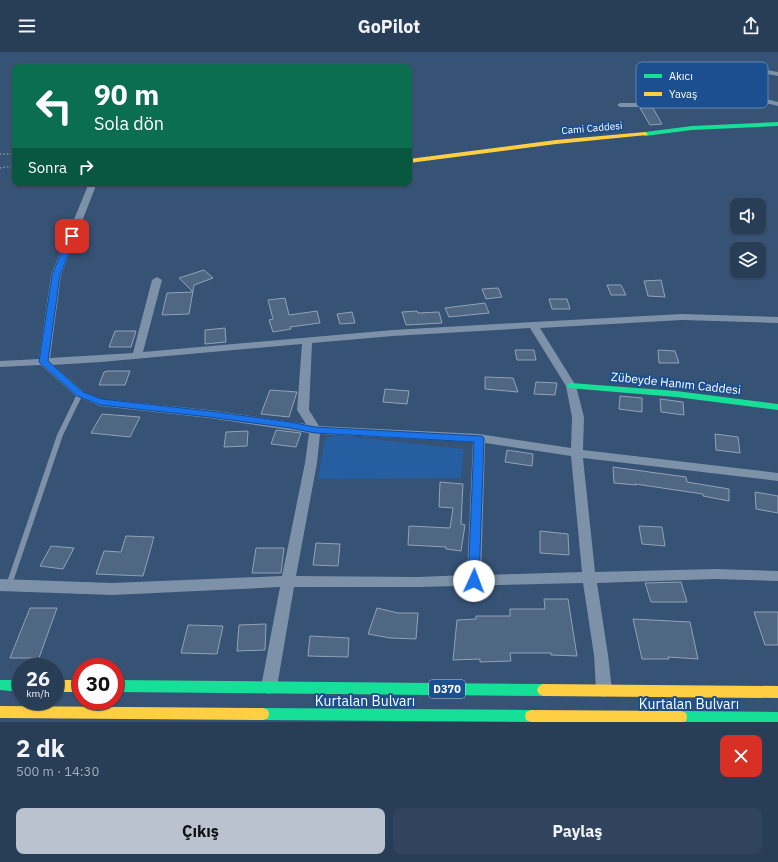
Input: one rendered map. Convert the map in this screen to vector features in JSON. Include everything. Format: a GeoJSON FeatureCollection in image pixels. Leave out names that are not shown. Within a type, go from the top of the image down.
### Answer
{"type":"FeatureCollection","features":[{"type":"Feature","properties":{"kind":"main road","name":"Cami Caddesi"},"geometry":{"type":"LineString","coordinates":[[412,161],[556,142],[639,135],[692,128],[778,124]]}},
{"type":"Feature","properties":{"kind":"main road","name":"Zübeyde Hanım Caddesi"},"geometry":{"type":"LineString","coordinates":[[571,386],[676,394],[778,407]]}},
{"type":"Feature","properties":{"kind":"main road"},"geometry":{"type":"LineString","coordinates":[[0,685],[12,686]]}},
{"type":"Feature","properties":{"kind":"main road","name":"Kurtalan Bulvarı"},"geometry":{"type":"LineString","coordinates":[[124,686],[778,692]]}},
{"type":"Feature","properties":{"kind":"main road","name":"Kurtalan Bulvarı"},"geometry":{"type":"LineString","coordinates":[[0,712],[188,714],[375,719],[709,720],[778,718]]}},
{"type":"Feature","properties":{"kind":"street"},"geometry":{"type":"LineString","coordinates":[[768,72],[778,74]]}},
{"type":"Feature","properties":{"kind":"street"},"geometry":{"type":"LineString","coordinates":[[768,102],[778,104]]}},
{"type":"Feature","properties":{"kind":"street"},"geometry":{"type":"LineString","coordinates":[[620,105],[636,105]]}},
{"type":"Feature","properties":{"kind":"street"},"geometry":{"type":"LineString","coordinates":[[44,362],[56,275],[92,186]]}},
{"type":"Feature","properties":{"kind":"street"},"geometry":{"type":"LineString","coordinates":[[137,356],[157,280]]}},
{"type":"Feature","properties":{"kind":"street"},"geometry":{"type":"LineString","coordinates":[[0,364],[137,356],[393,333],[533,325],[682,317],[778,320]]}},
{"type":"Feature","properties":{"kind":"street"},"geometry":{"type":"LineString","coordinates":[[533,325],[571,386],[578,417],[577,453],[589,578],[601,655],[604,690]]}},
{"type":"Feature","properties":{"kind":"street"},"geometry":{"type":"LineString","coordinates":[[269,687],[288,581],[312,463],[315,430],[303,410],[307,340]]}},
{"type":"Feature","properties":{"kind":"street"},"geometry":{"type":"LineString","coordinates":[[44,362],[80,394],[100,402],[209,414],[290,425],[315,430],[479,438],[577,453],[778,477]]}},
{"type":"Feature","properties":{"kind":"street"},"geometry":{"type":"LineString","coordinates":[[474,581],[479,438]]}},
{"type":"Feature","properties":{"kind":"street"},"geometry":{"type":"LineString","coordinates":[[5,585],[112,589],[288,581],[418,582],[715,574],[778,576]]}},
{"type":"Feature","properties":{"kind":"lane"},"geometry":{"type":"LineString","coordinates":[[5,585],[60,435],[80,394]]}},
{"type":"Feature","properties":{"kind":"lane"},"geometry":{"type":"LineString","coordinates":[[188,714],[194,722]]}},
{"type":"Feature","properties":{"kind":"path"},"geometry":{"type":"LineString","coordinates":[[0,154],[12,154]]}},
{"type":"Feature","properties":{"kind":"path"},"geometry":{"type":"LineString","coordinates":[[0,168],[12,166]]}},
{"type":"Feature","properties":{"kind":"shaded area"},"geometry":{"type":"Polygon","coordinates":[[[335,435],[464,449],[461,478],[318,479],[325,439],[335,435]]]}},
{"type":"Feature","properties":{"kind":"building"},"geometry":{"type":"Polygon","coordinates":[[[640,108],[653,108],[662,124],[650,125],[640,108]]]}},
{"type":"Feature","properties":{"kind":"building"},"geometry":{"type":"Polygon","coordinates":[[[204,270],[213,278],[194,285],[193,292],[179,278],[204,270]]]}},
{"type":"Feature","properties":{"kind":"building"},"geometry":{"type":"Polygon","coordinates":[[[661,280],[665,297],[648,296],[644,281],[661,280]]]}},
{"type":"Feature","properties":{"kind":"building"},"geometry":{"type":"Polygon","coordinates":[[[607,285],[621,285],[626,295],[611,295],[607,285]]]}},
{"type":"Feature","properties":{"kind":"building"},"geometry":{"type":"Polygon","coordinates":[[[498,288],[502,297],[486,299],[482,289],[498,288]]]}},
{"type":"Feature","properties":{"kind":"building"},"geometry":{"type":"Polygon","coordinates":[[[193,292],[189,314],[162,315],[167,293],[193,292]]]}},
{"type":"Feature","properties":{"kind":"building"},"geometry":{"type":"Polygon","coordinates":[[[285,298],[289,315],[317,311],[320,323],[290,327],[291,329],[273,332],[269,320],[273,319],[268,300],[285,298]]]}},
{"type":"Feature","properties":{"kind":"building"},"geometry":{"type":"Polygon","coordinates":[[[549,299],[567,299],[570,309],[552,309],[549,299]]]}},
{"type":"Feature","properties":{"kind":"building"},"geometry":{"type":"Polygon","coordinates":[[[485,303],[489,313],[449,317],[445,308],[485,303]]]}},
{"type":"Feature","properties":{"kind":"building"},"geometry":{"type":"Polygon","coordinates":[[[417,311],[418,313],[439,312],[442,323],[406,325],[402,312],[417,311]]]}},
{"type":"Feature","properties":{"kind":"building"},"geometry":{"type":"Polygon","coordinates":[[[352,312],[355,323],[340,324],[337,314],[352,312]]]}},
{"type":"Feature","properties":{"kind":"building"},"geometry":{"type":"Polygon","coordinates":[[[225,328],[226,342],[205,344],[205,330],[225,328]]]}},
{"type":"Feature","properties":{"kind":"building"},"geometry":{"type":"Polygon","coordinates":[[[115,331],[136,331],[131,347],[109,347],[115,331]]]}},
{"type":"Feature","properties":{"kind":"building"},"geometry":{"type":"Polygon","coordinates":[[[515,350],[534,350],[536,360],[517,360],[515,350]]]}},
{"type":"Feature","properties":{"kind":"building"},"geometry":{"type":"Polygon","coordinates":[[[658,350],[675,351],[679,363],[659,363],[658,350]]]}},
{"type":"Feature","properties":{"kind":"building"},"geometry":{"type":"Polygon","coordinates":[[[130,371],[125,385],[99,385],[104,372],[130,371]]]}},
{"type":"Feature","properties":{"kind":"building"},"geometry":{"type":"Polygon","coordinates":[[[485,377],[513,378],[518,392],[485,389],[485,377]]]}},
{"type":"Feature","properties":{"kind":"building"},"geometry":{"type":"Polygon","coordinates":[[[536,382],[557,383],[555,395],[534,394],[536,382]]]}},
{"type":"Feature","properties":{"kind":"building"},"geometry":{"type":"Polygon","coordinates":[[[385,389],[409,391],[407,404],[383,402],[385,389]]]}},
{"type":"Feature","properties":{"kind":"building"},"geometry":{"type":"Polygon","coordinates":[[[270,390],[297,392],[289,417],[261,414],[270,390]]]}},
{"type":"Feature","properties":{"kind":"building"},"geometry":{"type":"Polygon","coordinates":[[[620,396],[642,398],[642,412],[619,409],[620,396]]]}},
{"type":"Feature","properties":{"kind":"building"},"geometry":{"type":"Polygon","coordinates":[[[660,399],[683,402],[684,415],[661,412],[660,399]]]}},
{"type":"Feature","properties":{"kind":"building"},"geometry":{"type":"Polygon","coordinates":[[[102,414],[140,417],[130,437],[91,433],[102,414]]]}},
{"type":"Feature","properties":{"kind":"building"},"geometry":{"type":"Polygon","coordinates":[[[276,430],[301,433],[296,447],[271,444],[276,430]]]}},
{"type":"Feature","properties":{"kind":"building"},"geometry":{"type":"Polygon","coordinates":[[[248,431],[247,446],[224,447],[226,432],[248,431]]]}},
{"type":"Feature","properties":{"kind":"building"},"geometry":{"type":"Polygon","coordinates":[[[715,434],[738,437],[740,453],[716,450],[715,434]]]}},
{"type":"Feature","properties":{"kind":"building"},"geometry":{"type":"Polygon","coordinates":[[[507,450],[533,454],[532,466],[505,462],[507,450]]]}},
{"type":"Feature","properties":{"kind":"building"},"geometry":{"type":"Polygon","coordinates":[[[613,467],[686,477],[687,482],[729,489],[729,501],[703,496],[703,494],[635,484],[636,485],[614,483],[613,467]]]}},
{"type":"Feature","properties":{"kind":"building"},"geometry":{"type":"Polygon","coordinates":[[[440,482],[463,484],[461,524],[465,525],[461,551],[446,549],[446,547],[408,545],[409,526],[450,528],[453,508],[439,507],[440,482]]]}},
{"type":"Feature","properties":{"kind":"building"},"geometry":{"type":"Polygon","coordinates":[[[755,492],[778,496],[778,513],[756,509],[755,492]]]}},
{"type":"Feature","properties":{"kind":"building"},"geometry":{"type":"Polygon","coordinates":[[[639,526],[662,527],[665,546],[642,544],[639,526]]]}},
{"type":"Feature","properties":{"kind":"building"},"geometry":{"type":"Polygon","coordinates":[[[540,531],[568,534],[569,555],[540,553],[540,531]]]}},
{"type":"Feature","properties":{"kind":"building"},"geometry":{"type":"Polygon","coordinates":[[[126,536],[154,537],[143,576],[96,574],[104,551],[121,552],[126,536]]]}},
{"type":"Feature","properties":{"kind":"building"},"geometry":{"type":"Polygon","coordinates":[[[316,543],[340,544],[338,566],[313,565],[316,543]]]}},
{"type":"Feature","properties":{"kind":"building"},"geometry":{"type":"Polygon","coordinates":[[[51,546],[74,548],[63,569],[40,566],[51,546]]]}},
{"type":"Feature","properties":{"kind":"building"},"geometry":{"type":"Polygon","coordinates":[[[256,548],[284,548],[281,573],[252,573],[256,548]]]}},
{"type":"Feature","properties":{"kind":"building"},"geometry":{"type":"Polygon","coordinates":[[[681,582],[687,602],[651,602],[645,583],[681,582]]]}},
{"type":"Feature","properties":{"kind":"building"},"geometry":{"type":"Polygon","coordinates":[[[544,599],[568,599],[577,656],[551,655],[551,653],[510,653],[511,661],[480,662],[480,659],[453,660],[457,620],[476,619],[476,616],[510,616],[510,609],[545,609],[544,599]]]}},
{"type":"Feature","properties":{"kind":"building"},"geometry":{"type":"Polygon","coordinates":[[[30,608],[57,608],[39,658],[10,658],[30,608]]]}},
{"type":"Feature","properties":{"kind":"building"},"geometry":{"type":"Polygon","coordinates":[[[377,608],[398,613],[418,613],[416,639],[390,638],[368,634],[377,608]]]}},
{"type":"Feature","properties":{"kind":"building"},"geometry":{"type":"Polygon","coordinates":[[[754,612],[778,612],[778,645],[765,645],[754,612]]]}},
{"type":"Feature","properties":{"kind":"building"},"geometry":{"type":"Polygon","coordinates":[[[633,619],[690,622],[698,659],[668,657],[669,659],[642,659],[633,619]]]}},
{"type":"Feature","properties":{"kind":"building"},"geometry":{"type":"Polygon","coordinates":[[[266,624],[265,650],[237,651],[239,625],[266,624]]]}},
{"type":"Feature","properties":{"kind":"building"},"geometry":{"type":"Polygon","coordinates":[[[188,625],[223,626],[217,654],[181,653],[188,625]]]}},
{"type":"Feature","properties":{"kind":"building"},"geometry":{"type":"Polygon","coordinates":[[[310,636],[349,638],[348,657],[308,656],[310,636]]]}},
{"type":"Feature","properties":{"kind":"traffic: fast"},"geometry":{"type":"LineString","coordinates":[[645,134],[692,128],[778,124]]}},
{"type":"Feature","properties":{"kind":"traffic: fast"},"geometry":{"type":"LineString","coordinates":[[571,386],[676,394],[778,407]]}},
{"type":"Feature","properties":{"kind":"traffic: fast"},"geometry":{"type":"LineString","coordinates":[[0,685],[12,686]]}},
{"type":"Feature","properties":{"kind":"traffic: fast"},"geometry":{"type":"LineString","coordinates":[[124,686],[543,690]]}},
{"type":"Feature","properties":{"kind":"traffic: fast"},"geometry":{"type":"LineString","coordinates":[[263,714],[531,716]]}},
{"type":"Feature","properties":{"kind":"traffic: fast"},"geometry":{"type":"LineString","coordinates":[[681,717],[778,718]]}},
{"type":"Feature","properties":{"kind":"traffic: slow"},"geometry":{"type":"LineString","coordinates":[[412,161],[556,142],[645,134]]}},
{"type":"Feature","properties":{"kind":"traffic: slow"},"geometry":{"type":"LineString","coordinates":[[64,686],[72,686]]}},
{"type":"Feature","properties":{"kind":"traffic: slow"},"geometry":{"type":"LineString","coordinates":[[543,690],[778,692]]}},
{"type":"Feature","properties":{"kind":"traffic: slow"},"geometry":{"type":"LineString","coordinates":[[0,712],[263,714]]}},
{"type":"Feature","properties":{"kind":"traffic: slow"},"geometry":{"type":"LineString","coordinates":[[531,716],[681,717]]}},
{"type":"Feature","properties":{"kind":"route"},"geometry":{"type":"LineString","coordinates":[[72,236],[56,275],[44,362],[80,394],[100,402],[209,414],[290,425],[315,430],[479,438],[474,581]]}}]}
